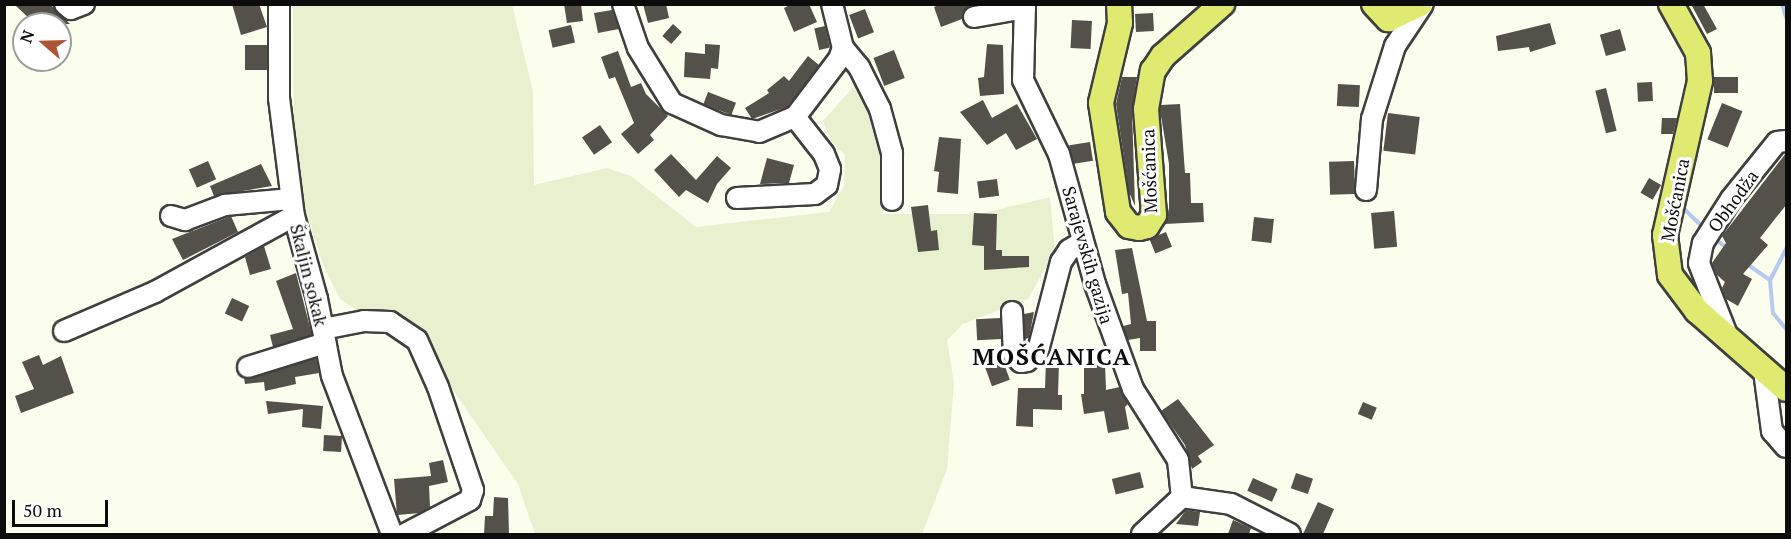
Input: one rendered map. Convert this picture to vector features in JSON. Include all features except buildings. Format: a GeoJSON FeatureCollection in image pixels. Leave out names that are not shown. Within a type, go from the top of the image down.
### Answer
{"type":"FeatureCollection","features":[{"type":"Feature","properties":{"kind":"main road","name":"Mošćanica"},"geometry":{"type":"LineString","coordinates":[[1119,4],[1120,23],[1101,103],[1118,212],[1129,226],[1138,228],[1147,226],[1154,215],[1146,109],[1153,71],[1163,56],[1221,4]]}},
{"type":"Feature","properties":{"kind":"main road"},"geometry":{"type":"LineString","coordinates":[[1374,4],[1388,19],[1421,4]]}},
{"type":"Feature","properties":{"kind":"main road","name":"Mošćanica"},"geometry":{"type":"LineString","coordinates":[[1671,4],[1698,53],[1700,81],[1669,214],[1665,256],[1679,291],[1786,389]]}},
{"type":"Feature","properties":{"kind":"street"},"geometry":{"type":"LineString","coordinates":[[65,4],[71,9],[84,4]]}},
{"type":"Feature","properties":{"kind":"street","name":"Škaljin sokak"},"geometry":{"type":"LineString","coordinates":[[279,4],[279,98],[293,207],[332,376],[392,534]]}},
{"type":"Feature","properties":{"kind":"street"},"geometry":{"type":"LineString","coordinates":[[623,4],[638,48],[672,103],[721,125],[759,132],[795,117],[817,90],[843,48]]}},
{"type":"Feature","properties":{"kind":"street"},"geometry":{"type":"LineString","coordinates":[[832,4],[843,48],[859,67],[880,109],[892,153],[892,200]]}},
{"type":"Feature","properties":{"kind":"street"},"geometry":{"type":"LineString","coordinates":[[1366,190],[1372,118],[1395,46],[1421,4]]}},
{"type":"Feature","properties":{"kind":"street"},"geometry":{"type":"LineString","coordinates":[[974,17],[1025,6]]}},
{"type":"Feature","properties":{"kind":"street","name":"Sarajevskih gazija"},"geometry":{"type":"LineString","coordinates":[[1025,6],[1023,80],[1050,127],[1109,328],[1133,389],[1178,460],[1182,497]]}},
{"type":"Feature","properties":{"kind":"street"},"geometry":{"type":"LineString","coordinates":[[737,198],[814,194],[827,185],[830,169],[824,154],[795,117]]}},
{"type":"Feature","properties":{"kind":"street","name":"Obhodža"},"geometry":{"type":"LineString","coordinates":[[1730,340],[1699,263],[1703,243],[1731,199],[1777,141],[1786,141]]}},
{"type":"Feature","properties":{"kind":"street"},"geometry":{"type":"LineString","coordinates":[[171,216],[185,220],[225,205],[272,204],[293,207]]}},
{"type":"Feature","properties":{"kind":"street"},"geometry":{"type":"LineString","coordinates":[[64,331],[155,292],[293,207]]}},
{"type":"Feature","properties":{"kind":"street"},"geometry":{"type":"LineString","coordinates":[[1012,312],[1014,355],[1021,362],[1027,361],[1039,347],[1061,262],[1069,250],[1083,242]]}},
{"type":"Feature","properties":{"kind":"street"},"geometry":{"type":"LineString","coordinates":[[248,367],[364,321],[398,326],[417,340],[438,387],[473,490],[470,500],[405,534]]}},
{"type":"Feature","properties":{"kind":"street"},"geometry":{"type":"LineString","coordinates":[[1764,371],[1772,431],[1786,447]]}},
{"type":"Feature","properties":{"kind":"street"},"geometry":{"type":"LineString","coordinates":[[1142,534],[1182,497],[1231,504],[1290,534]]}},
{"type":"Feature","properties":{"kind":"green space"},"geometry":{"type":"Polygon","coordinates":[[[293,5],[512,5],[533,91],[534,185],[607,168],[631,176],[696,227],[829,212],[844,186],[845,155],[831,141],[823,121],[863,76],[886,149],[883,214],[979,214],[1050,197],[1055,251],[1028,299],[963,324],[947,340],[954,382],[947,469],[922,534],[535,534],[518,484],[433,361],[340,299],[323,265],[303,201],[294,153],[293,5]]]}},
{"type":"Feature","properties":{"kind":"waterway","name":"Mošćanica"},"geometry":{"type":"LineString","coordinates":[[1782,4],[1786,17]]}},
{"type":"Feature","properties":{"kind":"waterway"},"geometry":{"type":"LineString","coordinates":[[1681,206],[1704,228]]}},
{"type":"Feature","properties":{"kind":"waterway"},"geometry":{"type":"LineString","coordinates":[[1714,238],[1727,248]]}},
{"type":"Feature","properties":{"kind":"waterway","name":"Mošćanica"},"geometry":{"type":"LineString","coordinates":[[1786,249],[1770,280],[1773,313],[1786,329]]}},
{"type":"Feature","properties":{"kind":"waterway"},"geometry":{"type":"LineString","coordinates":[[1747,264],[1770,280]]}},
{"type":"Feature","properties":{"kind":"district","name":"MOŠĆANICA"},"geometry":{"type":"Point","coordinates":[1052,357]}}]}
